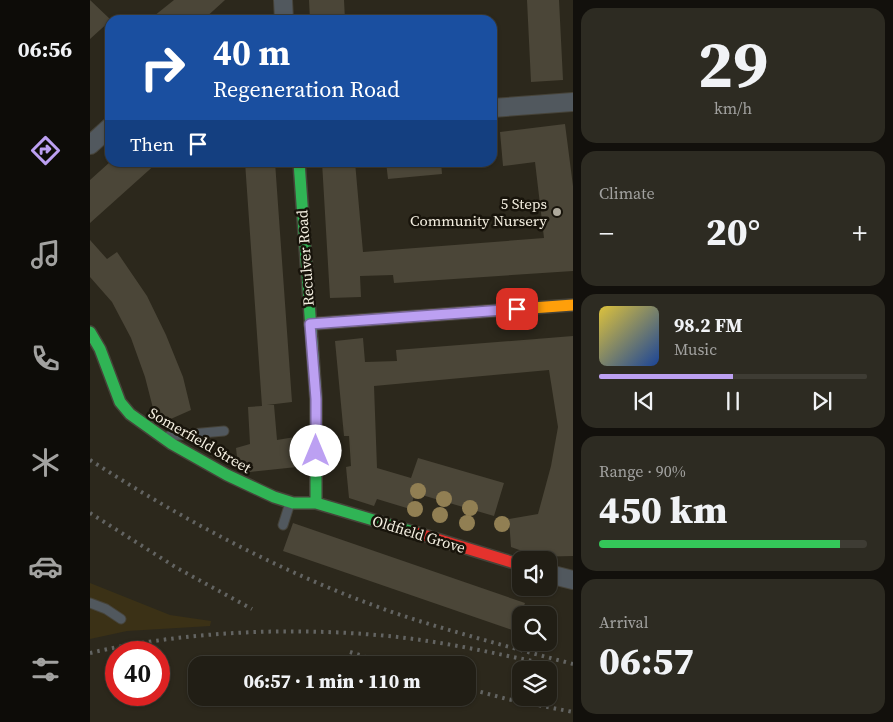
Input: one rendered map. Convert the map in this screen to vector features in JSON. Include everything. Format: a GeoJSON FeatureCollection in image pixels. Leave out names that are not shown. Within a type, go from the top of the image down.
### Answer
{"type":"FeatureCollection","features":[{"type":"Feature","properties":{"kind":"street"},"geometry":{"type":"LineString","coordinates":[[283,0],[284,15]]}},
{"type":"Feature","properties":{"kind":"street"},"geometry":{"type":"LineString","coordinates":[[497,108],[573,102]]}},
{"type":"Feature","properties":{"kind":"street"},"geometry":{"type":"LineString","coordinates":[[90,145],[105,132]]}},
{"type":"Feature","properties":{"kind":"street","name":"Reculver Road"},"geometry":{"type":"LineString","coordinates":[[299,167],[316,399],[316,503]]}},
{"type":"Feature","properties":{"kind":"street"},"geometry":{"type":"LineString","coordinates":[[310,324],[573,305]]}},
{"type":"Feature","properties":{"kind":"street","name":"Somerfield Street"},"geometry":{"type":"LineString","coordinates":[[90,332],[103,353],[120,402],[130,415],[160,436],[210,466],[272,497],[290,502],[316,503]]}},
{"type":"Feature","properties":{"kind":"street","name":"Oldfield Grove"},"geometry":{"type":"LineString","coordinates":[[316,503],[512,562]]}},
{"type":"Feature","properties":{"kind":"street"},"geometry":{"type":"LineString","coordinates":[[557,576],[573,580]]}},
{"type":"Feature","properties":{"kind":"lane"},"geometry":{"type":"LineString","coordinates":[[160,436],[224,431]]}},
{"type":"Feature","properties":{"kind":"lane"},"geometry":{"type":"LineString","coordinates":[[283,525],[290,502]]}},
{"type":"Feature","properties":{"kind":"lane"},"geometry":{"type":"LineString","coordinates":[[90,603],[106,609],[121,618]]}},
{"type":"Feature","properties":{"kind":"shaded area"},"geometry":{"type":"Polygon","coordinates":[[[90,583],[170,615],[211,621],[210,626],[127,631],[90,639],[90,583]]]}},
{"type":"Feature","properties":{"kind":"building"},"geometry":{"type":"Polygon","coordinates":[[[90,0],[106,15],[105,25],[90,39],[90,0]]]}},
{"type":"Feature","properties":{"kind":"building"},"geometry":{"type":"Polygon","coordinates":[[[174,0],[225,0],[208,15],[155,15],[174,0]]]}},
{"type":"Feature","properties":{"kind":"building"},"geometry":{"type":"Polygon","coordinates":[[[309,0],[344,0],[345,15],[310,15],[309,0]]]}},
{"type":"Feature","properties":{"kind":"building"},"geometry":{"type":"Polygon","coordinates":[[[527,0],[559,0],[563,80],[531,82],[527,0]]]}},
{"type":"Feature","properties":{"kind":"building"},"geometry":{"type":"Polygon","coordinates":[[[565,124],[573,186],[573,271],[394,283],[393,275],[360,276],[361,297],[330,298],[322,167],[355,167],[363,252],[544,238],[535,162],[503,166],[500,132],[565,124]]]}},
{"type":"Feature","properties":{"kind":"building"},"geometry":{"type":"Polygon","coordinates":[[[105,166],[152,167],[90,223],[90,180],[105,166]]]}},
{"type":"Feature","properties":{"kind":"building"},"geometry":{"type":"Polygon","coordinates":[[[245,167],[275,167],[292,402],[267,405],[274,405],[277,440],[295,437],[297,467],[250,472],[238,466],[236,448],[250,444],[248,407],[262,406],[245,167]]]}},
{"type":"Feature","properties":{"kind":"building"},"geometry":{"type":"Polygon","coordinates":[[[387,167],[441,167],[442,174],[388,179],[387,167]]]}},
{"type":"Feature","properties":{"kind":"building"},"geometry":{"type":"Polygon","coordinates":[[[90,240],[107,259],[117,252],[147,296],[166,335],[183,377],[191,410],[164,422],[155,416],[145,377],[131,338],[112,302],[90,277],[90,240]]]}},
{"type":"Feature","properties":{"kind":"building"},"geometry":{"type":"Polygon","coordinates":[[[573,336],[573,556],[557,556],[557,551],[522,551],[511,547],[509,519],[538,514],[551,466],[558,427],[549,370],[374,386],[377,468],[411,478],[418,458],[504,483],[494,516],[415,493],[410,509],[377,499],[374,506],[349,498],[346,467],[351,466],[349,436],[344,436],[335,341],[363,338],[365,362],[397,361],[396,350],[573,336]]]}},
{"type":"Feature","properties":{"kind":"building"},"geometry":{"type":"Polygon","coordinates":[[[293,523],[525,603],[524,606],[512,606],[512,630],[283,551],[293,523]]]}},
{"type":"Feature","properties":{"kind":"railway"},"geometry":{"type":"LineString","coordinates":[[90,460],[207,529],[331,589],[416,620],[573,664]]}},
{"type":"Feature","properties":{"kind":"railway"},"geometry":{"type":"LineString","coordinates":[[90,513],[177,568],[252,609]]}},
{"type":"Feature","properties":{"kind":"railway"},"geometry":{"type":"LineString","coordinates":[[90,653],[167,639],[247,632],[288,631],[367,634],[424,640],[532,661]]}},
{"type":"Feature","properties":{"kind":"railway"},"geometry":{"type":"LineString","coordinates":[[350,652],[363,656]]}},
{"type":"Feature","properties":{"kind":"railway"},"geometry":{"type":"LineString","coordinates":[[476,691],[573,712]]}},
{"type":"Feature","properties":{"kind":"traffic: fast"},"geometry":{"type":"LineString","coordinates":[[299,167],[316,399],[316,503]]}},
{"type":"Feature","properties":{"kind":"traffic: fast"},"geometry":{"type":"LineString","coordinates":[[90,332],[100,349],[120,402],[130,414],[172,444],[227,475],[274,497],[293,503],[316,503],[417,533]]}},
{"type":"Feature","properties":{"kind":"traffic: slow"},"geometry":{"type":"LineString","coordinates":[[310,324],[573,305]]}},
{"type":"Feature","properties":{"kind":"traffic: jam"},"geometry":{"type":"LineString","coordinates":[[417,533],[512,562]]}},
{"type":"Feature","properties":{"kind":"place","name":"5 Steps Community Nursery"},"geometry":{"type":"Point","coordinates":[557,212]}},
{"type":"Feature","properties":{"kind":"route"},"geometry":{"type":"LineString","coordinates":[[316,451],[316,399],[310,324],[517,309]]}}]}
